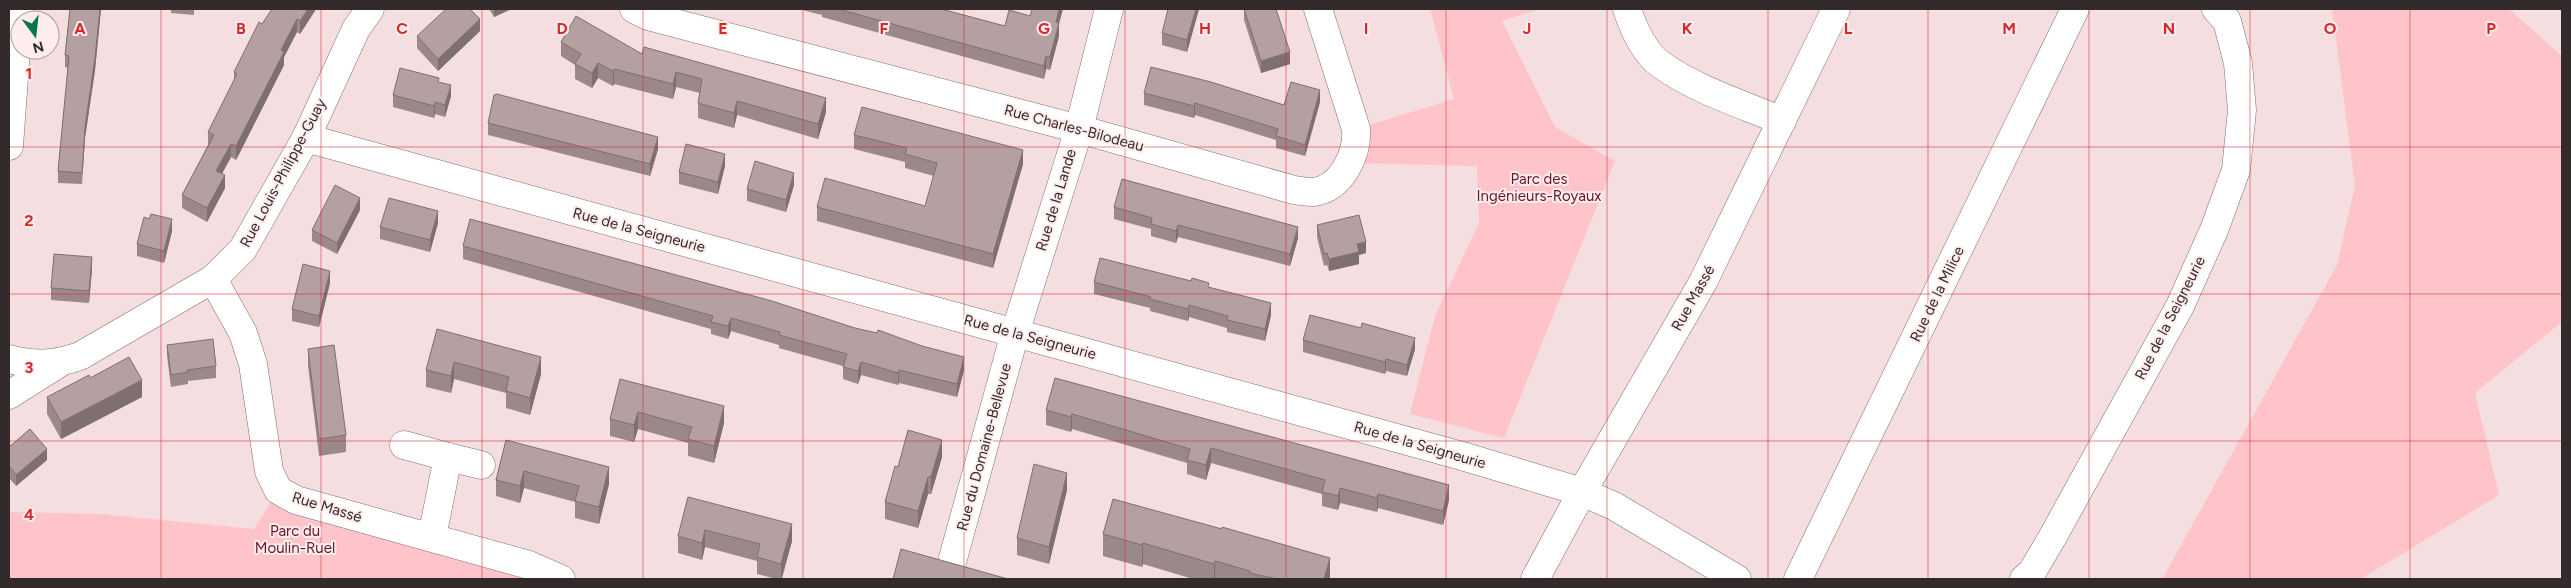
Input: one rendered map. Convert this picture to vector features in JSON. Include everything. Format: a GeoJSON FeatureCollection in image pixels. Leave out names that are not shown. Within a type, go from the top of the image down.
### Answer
{"type":"FeatureCollection","features":[{"type":"Feature","properties":{"kind":"street"},"geometry":{"type":"LineString","coordinates":[[9,146],[19,9]]}},
{"type":"Feature","properties":{"kind":"street","name":"Rue Louis-Philippe-Guay"},"geometry":{"type":"LineString","coordinates":[[9,395],[58,364],[80,356],[213,279],[243,249],[306,138],[356,29],[370,9]]}},
{"type":"Feature","properties":{"kind":"street","name":"Rue Charles-Bilodeau"},"geometry":{"type":"LineString","coordinates":[[634,9],[648,16],[1079,129],[1294,190],[1315,192],[1331,184],[1350,163],[1356,134],[1318,9]]}},
{"type":"Feature","properties":{"kind":"street","name":"Rue de la Lande"},"geometry":{"type":"LineString","coordinates":[[1015,333],[1079,129],[1110,9]]}},
{"type":"Feature","properties":{"kind":"street"},"geometry":{"type":"LineString","coordinates":[[1627,9],[1631,22],[1659,63],[1702,88],[1782,121]]}},
{"type":"Feature","properties":{"kind":"street","name":"Rue Massé"},"geometry":{"type":"LineString","coordinates":[[1535,579],[1582,492],[1703,282],[1836,9]]}},
{"type":"Feature","properties":{"kind":"street","name":"Rue de la Milice"},"geometry":{"type":"LineString","coordinates":[[1798,579],[2075,9]]}},
{"type":"Feature","properties":{"kind":"street","name":"Rue de la Seigneurie"},"geometry":{"type":"LineString","coordinates":[[2024,579],[2032,572],[2052,538],[2180,306],[2214,230],[2236,170],[2242,110],[2238,63],[2227,21],[2216,9]]}},
{"type":"Feature","properties":{"kind":"street","name":"Rue de la Seigneurie"},"geometry":{"type":"LineString","coordinates":[[306,138],[1462,456],[1582,492],[1614,506],[1737,579]]}},
{"type":"Feature","properties":{"kind":"street","name":"Rue Massé"},"geometry":{"type":"LineString","coordinates":[[213,279],[243,333],[254,364],[269,471],[278,490],[296,500],[529,565],[561,579]]}},
{"type":"Feature","properties":{"kind":"street","name":"Rue du Domaine-Bellevue"},"geometry":{"type":"LineString","coordinates":[[952,562],[1015,333]]}},
{"type":"Feature","properties":{"kind":"street","name":"Rue Louis-Philippe-Guay"},"geometry":{"type":"LineString","coordinates":[[9,359],[39,365],[58,364]]}},
{"type":"Feature","properties":{"kind":"street"},"geometry":{"type":"LineString","coordinates":[[404,445],[481,465]]}},
{"type":"Feature","properties":{"kind":"street"},"geometry":{"type":"LineString","coordinates":[[432,537],[448,457]]}},
{"type":"Feature","properties":{"kind":"green space","name":"Parc des Ingénieurs-Royaux"},"geometry":{"type":"Polygon","coordinates":[[[1430,9],[1539,9],[1502,21],[1555,127],[1615,161],[1504,438],[1410,414],[1435,316],[1479,223],[1477,166],[1350,163],[1356,129],[1454,99],[1430,9]]]}},
{"type":"Feature","properties":{"kind":"green space"},"geometry":{"type":"Polygon","coordinates":[[[2332,9],[2509,9],[2562,56],[2562,322],[2475,393],[2499,495],[2361,579],[2162,579],[2337,265],[2355,185],[2332,9]]]}},
{"type":"Feature","properties":{"kind":"green space","name":"Parc du Moulin-Ruel"},"geometry":{"type":"Polygon","coordinates":[[[278,490],[561,579],[9,579],[9,512],[100,514],[254,529],[278,490]]]}},
{"type":"Feature","properties":{"kind":"building"},"geometry":{"type":"Polygon","coordinates":[[[70,9],[100,9],[85,127],[82,173],[58,171],[69,56],[65,55],[70,9]]]}},
{"type":"Feature","properties":{"kind":"building"},"geometry":{"type":"Polygon","coordinates":[[[272,9],[308,9],[300,21],[297,19],[281,50],[284,52],[236,146],[231,144],[216,171],[225,175],[207,208],[182,195],[214,135],[208,132],[237,74],[234,72],[259,22],[262,24],[272,9]]]}},
{"type":"Feature","properties":{"kind":"building"},"geometry":{"type":"Polygon","coordinates":[[[446,9],[470,9],[480,19],[438,59],[417,36],[446,9]]]}},
{"type":"Feature","properties":{"kind":"building"},"geometry":{"type":"Polygon","coordinates":[[[838,9],[941,9],[1005,26],[1009,10],[1030,16],[1032,9],[1059,9],[1056,22],[1059,23],[1050,57],[1046,56],[1044,66],[838,9]]]}},
{"type":"Feature","properties":{"kind":"building"},"geometry":{"type":"Polygon","coordinates":[[[1168,9],[1196,9],[1187,40],[1162,33],[1168,9]]]}},
{"type":"Feature","properties":{"kind":"building"},"geometry":{"type":"Polygon","coordinates":[[[1244,9],[1276,9],[1290,52],[1261,61],[1244,9]]]}},
{"type":"Feature","properties":{"kind":"building"},"geometry":{"type":"Polygon","coordinates":[[[576,16],[642,54],[644,47],[826,98],[818,124],[737,101],[734,113],[698,103],[702,79],[676,72],[673,84],[614,69],[613,71],[598,63],[592,73],[575,64],[581,54],[561,42],[576,16]]]}},
{"type":"Feature","properties":{"kind":"building"},"geometry":{"type":"Polygon","coordinates":[[[1151,67],[1211,82],[1284,105],[1291,82],[1320,90],[1305,145],[1276,136],[1278,129],[1195,103],[1194,106],[1144,93],[1151,67]]]}},
{"type":"Feature","properties":{"kind":"building"},"geometry":{"type":"Polygon","coordinates":[[[400,68],[439,78],[438,82],[451,85],[445,105],[435,102],[434,106],[393,95],[400,68]]]}},
{"type":"Feature","properties":{"kind":"building"},"geometry":{"type":"Polygon","coordinates":[[[497,94],[658,137],[650,164],[488,123],[494,95],[497,94]]]}},
{"type":"Feature","properties":{"kind":"building"},"geometry":{"type":"Polygon","coordinates":[[[862,107],[1023,150],[993,254],[817,207],[825,178],[925,206],[937,163],[905,154],[907,148],[854,135],[862,107]]]}},
{"type":"Feature","properties":{"kind":"building"},"geometry":{"type":"Polygon","coordinates":[[[686,144],[725,154],[718,182],[679,172],[686,144]]]}},
{"type":"Feature","properties":{"kind":"building"},"geometry":{"type":"Polygon","coordinates":[[[755,161],[794,173],[786,200],[747,189],[755,161]]]}},
{"type":"Feature","properties":{"kind":"building"},"geometry":{"type":"Polygon","coordinates":[[[1122,179],[1298,227],[1290,254],[1178,225],[1176,231],[1151,224],[1152,218],[1114,207],[1122,179]]]}},
{"type":"Feature","properties":{"kind":"building"},"geometry":{"type":"Polygon","coordinates":[[[335,185],[360,198],[337,243],[312,230],[335,185]]]}},
{"type":"Feature","properties":{"kind":"building"},"geometry":{"type":"Polygon","coordinates":[[[389,198],[438,211],[430,240],[380,227],[389,198]]]}},
{"type":"Feature","properties":{"kind":"building"},"geometry":{"type":"Polygon","coordinates":[[[151,214],[172,219],[164,251],[137,244],[144,217],[149,219],[151,214]]]}},
{"type":"Feature","properties":{"kind":"building"},"geometry":{"type":"Polygon","coordinates":[[[1359,215],[1366,242],[1357,244],[1359,252],[1329,259],[1327,253],[1324,254],[1317,225],[1359,215]]]}},
{"type":"Feature","properties":{"kind":"building"},"geometry":{"type":"Polygon","coordinates":[[[470,219],[772,301],[855,328],[877,333],[878,330],[922,346],[964,357],[957,384],[899,370],[898,373],[861,362],[858,371],[843,367],[847,354],[779,335],[780,332],[731,318],[728,326],[711,322],[713,316],[463,246],[470,219]]]}},
{"type":"Feature","properties":{"kind":"building"},"geometry":{"type":"Polygon","coordinates":[[[54,254],[92,257],[89,291],[51,288],[54,254]]]}},
{"type":"Feature","properties":{"kind":"building"},"geometry":{"type":"Polygon","coordinates":[[[1100,258],[1191,281],[1192,278],[1209,283],[1208,287],[1271,303],[1265,329],[1227,320],[1228,316],[1189,305],[1188,309],[1094,282],[1100,258]]]}},
{"type":"Feature","properties":{"kind":"building"},"geometry":{"type":"Polygon","coordinates":[[[303,264],[330,271],[319,316],[292,309],[303,264]]]}},
{"type":"Feature","properties":{"kind":"building"},"geometry":{"type":"Polygon","coordinates":[[[1310,315],[1361,328],[1362,323],[1415,338],[1407,365],[1386,359],[1385,362],[1303,340],[1310,315]]]}},
{"type":"Feature","properties":{"kind":"building"},"geometry":{"type":"Polygon","coordinates":[[[437,329],[541,357],[530,398],[506,391],[509,377],[454,362],[451,376],[426,370],[437,329]]]}},
{"type":"Feature","properties":{"kind":"building"},"geometry":{"type":"Polygon","coordinates":[[[213,339],[216,366],[187,370],[188,372],[171,375],[167,345],[213,339]]]}},
{"type":"Feature","properties":{"kind":"building"},"geometry":{"type":"Polygon","coordinates":[[[334,345],[346,435],[319,439],[308,349],[334,345]]]}},
{"type":"Feature","properties":{"kind":"building"},"geometry":{"type":"Polygon","coordinates":[[[129,357],[142,380],[61,422],[47,397],[89,375],[90,378],[129,357]]]}},
{"type":"Feature","properties":{"kind":"building"},"geometry":{"type":"Polygon","coordinates":[[[1055,378],[1449,485],[1443,511],[1378,494],[1377,498],[1340,488],[1338,496],[1322,492],[1325,480],[1211,448],[1206,465],[1187,460],[1190,449],[1072,414],[1071,417],[1046,410],[1055,378]]]}},
{"type":"Feature","properties":{"kind":"building"},"geometry":{"type":"Polygon","coordinates":[[[620,379],[724,406],[714,446],[688,439],[692,427],[638,412],[634,425],[610,419],[620,379]]]}},
{"type":"Feature","properties":{"kind":"building"},"geometry":{"type":"Polygon","coordinates":[[[30,429],[47,449],[16,475],[9,466],[9,447],[30,429]]]}},
{"type":"Feature","properties":{"kind":"building"},"geometry":{"type":"Polygon","coordinates":[[[908,430],[942,440],[918,511],[885,502],[895,466],[898,467],[908,430]]]}},
{"type":"Feature","properties":{"kind":"building"},"geometry":{"type":"Polygon","coordinates":[[[506,440],[609,467],[599,507],[575,501],[579,486],[524,471],[520,486],[496,480],[506,440]]]}},
{"type":"Feature","properties":{"kind":"building"},"geometry":{"type":"Polygon","coordinates":[[[1034,464],[1067,473],[1049,547],[1017,538],[1034,464]]]}},
{"type":"Feature","properties":{"kind":"building"},"geometry":{"type":"Polygon","coordinates":[[[688,497],[792,524],[781,564],[757,557],[760,544],[705,530],[702,543],[678,536],[688,497]]]}},
{"type":"Feature","properties":{"kind":"building"},"geometry":{"type":"Polygon","coordinates":[[[1113,499],[1222,529],[1222,527],[1330,558],[1324,579],[1277,579],[1250,573],[1250,571],[1215,561],[1214,564],[1143,543],[1142,545],[1103,534],[1113,499]]]}},
{"type":"Feature","properties":{"kind":"building"},"geometry":{"type":"Polygon","coordinates":[[[901,549],[1008,579],[893,579],[901,549]]]}}]}
